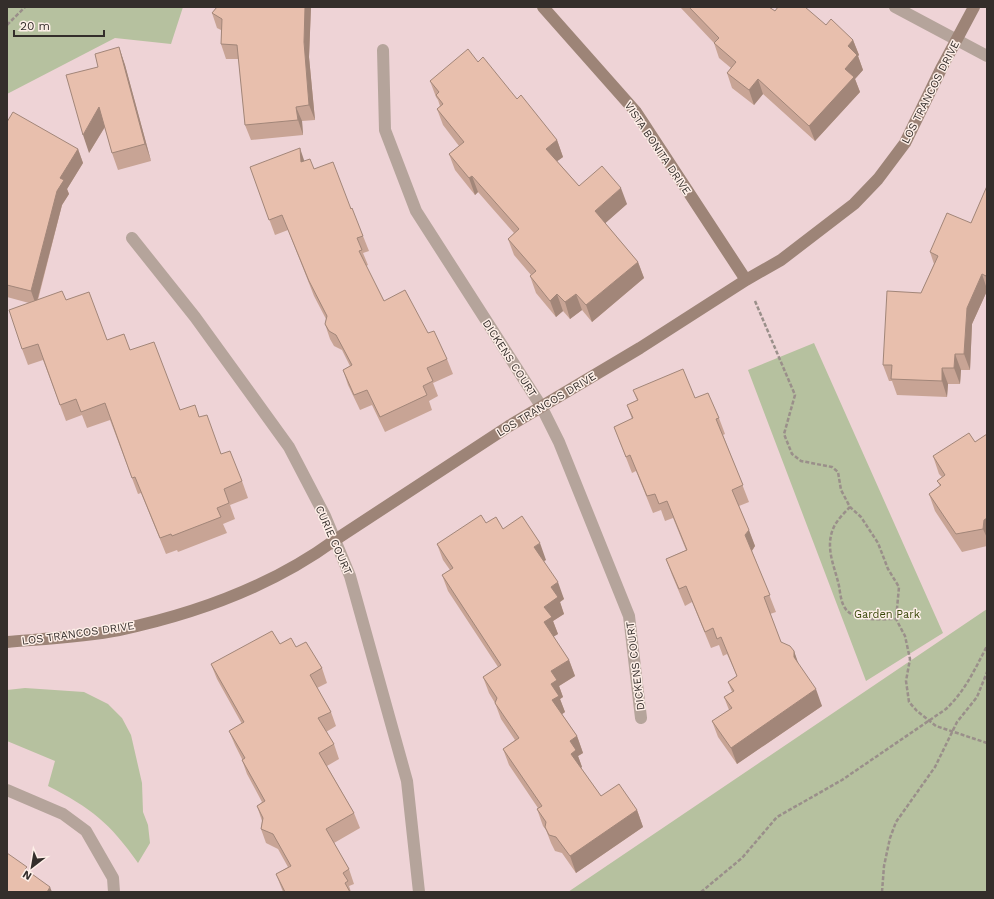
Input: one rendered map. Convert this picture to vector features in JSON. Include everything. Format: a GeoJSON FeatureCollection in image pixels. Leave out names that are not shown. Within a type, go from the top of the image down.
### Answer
{"type":"FeatureCollection","features":[{"type":"Feature","properties":{"kind":"street","name":"VISTA BONITA DRIVE"},"geometry":{"type":"LineString","coordinates":[[543,7],[636,112],[746,280]]}},
{"type":"Feature","properties":{"kind":"street"},"geometry":{"type":"LineString","coordinates":[[895,7],[987,56]]}},
{"type":"Feature","properties":{"kind":"street","name":"LOS TRANCOS DRIVE"},"geometry":{"type":"LineString","coordinates":[[7,642],[117,630],[184,614],[262,583],[308,560],[335,540],[541,406],[640,348],[746,280],[781,260],[854,204],[878,179],[905,143],[956,39],[974,7]]}},
{"type":"Feature","properties":{"kind":"street","name":"DICKENS COURT"},"geometry":{"type":"LineString","coordinates":[[383,50],[385,130],[416,211],[541,406],[559,442],[629,616],[641,718]]}},
{"type":"Feature","properties":{"kind":"street","name":"CURIE COURT"},"geometry":{"type":"LineString","coordinates":[[132,238],[195,317],[289,447],[325,516],[350,576],[407,781],[419,892]]}},
{"type":"Feature","properties":{"kind":"street"},"geometry":{"type":"LineString","coordinates":[[7,790],[63,814],[86,831],[113,878],[114,892]]}},
{"type":"Feature","properties":{"kind":"path"},"geometry":{"type":"LineString","coordinates":[[7,25],[25,7]]}},
{"type":"Feature","properties":{"kind":"path"},"geometry":{"type":"LineString","coordinates":[[746,280],[795,394],[784,434],[786,443],[792,454],[801,461],[832,467],[838,472],[841,490],[850,507],[861,517],[875,538],[888,569],[899,587],[896,619],[905,636],[910,659],[906,681],[909,702],[916,711],[936,726],[987,743]]}},
{"type":"Feature","properties":{"kind":"path"},"geometry":{"type":"LineString","coordinates":[[850,507],[833,528],[830,552],[833,569],[844,608],[852,615],[864,618],[896,619]]}},
{"type":"Feature","properties":{"kind":"path"},"geometry":{"type":"LineString","coordinates":[[701,892],[742,858],[777,817],[842,780],[946,709],[966,686],[987,646]]}},
{"type":"Feature","properties":{"kind":"path"},"geometry":{"type":"LineString","coordinates":[[882,892],[884,866],[890,838],[896,822],[904,808],[923,786],[935,767],[957,722],[977,697],[987,672]]}},
{"type":"Feature","properties":{"kind":"shaded area"},"geometry":{"type":"Polygon","coordinates":[[[7,7],[987,7],[987,892],[7,892],[7,7]]]}},
{"type":"Feature","properties":{"kind":"green space"},"geometry":{"type":"Polygon","coordinates":[[[7,7],[183,7],[171,44],[115,38],[7,94],[7,7]]]}},
{"type":"Feature","properties":{"kind":"green space","name":"Garden Park"},"geometry":{"type":"Polygon","coordinates":[[[814,343],[943,633],[866,681],[748,370],[814,343]]]}},
{"type":"Feature","properties":{"kind":"green space"},"geometry":{"type":"Polygon","coordinates":[[[987,609],[987,892],[568,892],[987,609]]]}},
{"type":"Feature","properties":{"kind":"green space"},"geometry":{"type":"Polygon","coordinates":[[[25,688],[84,692],[108,704],[122,718],[131,735],[142,783],[143,812],[148,825],[150,843],[138,863],[118,837],[99,818],[88,809],[48,786],[55,761],[7,741],[7,690],[25,688]]]}},
{"type":"Feature","properties":{"kind":"building"},"geometry":{"type":"Polygon","coordinates":[[[217,7],[305,7],[304,42],[309,105],[296,107],[298,120],[245,125],[237,45],[221,44],[222,19],[212,13],[217,7]]]}},
{"type":"Feature","properties":{"kind":"building"},"geometry":{"type":"Polygon","coordinates":[[[689,7],[769,7],[775,11],[778,7],[805,7],[826,25],[831,19],[853,40],[848,46],[857,55],[845,69],[854,77],[809,126],[758,79],[749,90],[727,73],[736,62],[714,43],[719,38],[689,7]]]}},
{"type":"Feature","properties":{"kind":"building"},"geometry":{"type":"Polygon","coordinates":[[[119,47],[145,144],[112,153],[99,107],[83,135],[66,75],[98,67],[95,54],[119,47]]]}},
{"type":"Feature","properties":{"kind":"building"},"geometry":{"type":"Polygon","coordinates":[[[468,49],[478,62],[483,57],[517,99],[521,95],[557,140],[546,149],[579,186],[602,166],[621,188],[595,211],[638,262],[586,305],[576,294],[565,302],[557,294],[550,301],[530,276],[536,271],[508,239],[519,229],[472,176],[469,178],[449,154],[464,142],[437,109],[443,104],[436,95],[439,92],[430,81],[468,49]]]}},
{"type":"Feature","properties":{"kind":"building"},"geometry":{"type":"Polygon","coordinates":[[[13,112],[78,149],[60,178],[64,180],[57,191],[31,291],[7,285],[7,122],[13,112]]]}},
{"type":"Feature","properties":{"kind":"building"},"geometry":{"type":"Polygon","coordinates":[[[300,148],[301,162],[310,159],[314,169],[333,162],[363,236],[357,238],[362,250],[359,251],[384,301],[405,290],[428,333],[434,331],[447,359],[427,368],[433,381],[423,386],[427,395],[380,417],[367,390],[354,395],[343,370],[352,365],[336,335],[329,331],[325,324],[327,316],[309,281],[282,215],[269,220],[250,167],[300,148]]]}},
{"type":"Feature","properties":{"kind":"building"},"geometry":{"type":"Polygon","coordinates":[[[987,186],[987,274],[986,276],[982,274],[967,308],[964,354],[955,354],[954,368],[942,368],[942,381],[891,379],[892,365],[883,365],[887,291],[921,293],[938,256],[930,252],[947,213],[971,223],[987,186]]]}},
{"type":"Feature","properties":{"kind":"building"},"geometry":{"type":"Polygon","coordinates":[[[62,291],[66,300],[89,292],[107,340],[124,334],[130,350],[154,342],[180,410],[195,405],[199,417],[207,415],[221,454],[230,451],[242,481],[224,489],[229,503],[217,508],[221,517],[172,536],[171,534],[160,538],[135,477],[132,478],[105,403],[81,412],[76,399],[60,405],[38,344],[22,349],[9,310],[62,291]]]}},
{"type":"Feature","properties":{"kind":"building"},"geometry":{"type":"Polygon","coordinates":[[[683,369],[695,398],[708,393],[719,418],[716,419],[743,485],[732,490],[749,530],[745,535],[770,595],[764,597],[781,642],[790,646],[794,651],[794,657],[816,689],[731,748],[712,721],[732,708],[724,697],[734,691],[728,682],[737,676],[721,637],[717,639],[713,628],[705,632],[686,586],[679,589],[666,559],[687,550],[667,501],[659,504],[655,494],[647,496],[630,455],[626,457],[614,427],[633,418],[627,405],[638,400],[633,390],[683,369]]]}},
{"type":"Feature","properties":{"kind":"building"},"geometry":{"type":"Polygon","coordinates":[[[969,433],[975,442],[987,434],[987,518],[984,520],[983,529],[956,534],[929,494],[941,485],[937,481],[945,475],[933,456],[969,433]]]}},
{"type":"Feature","properties":{"kind":"building"},"geometry":{"type":"Polygon","coordinates":[[[481,515],[486,523],[496,517],[503,529],[522,516],[540,543],[534,547],[558,582],[551,587],[558,597],[544,607],[552,617],[544,622],[569,660],[551,671],[557,680],[551,684],[559,696],[552,700],[577,736],[570,741],[576,750],[571,754],[601,796],[619,784],[637,810],[570,856],[556,837],[549,835],[545,827],[546,822],[537,809],[542,806],[503,749],[519,738],[495,703],[497,698],[483,677],[501,665],[442,575],[453,568],[437,544],[481,515]]]}},
{"type":"Feature","properties":{"kind":"building"},"geometry":{"type":"Polygon","coordinates":[[[272,631],[280,644],[291,638],[296,647],[306,642],[322,668],[310,675],[331,712],[318,718],[334,744],[319,753],[354,813],[326,829],[349,869],[343,873],[348,881],[345,883],[350,892],[285,892],[276,874],[291,866],[273,834],[261,829],[263,818],[257,806],[265,801],[242,760],[245,758],[229,731],[244,722],[211,664],[272,631]]]}},
{"type":"Feature","properties":{"kind":"building"},"geometry":{"type":"Polygon","coordinates":[[[7,853],[27,867],[25,869],[50,887],[47,892],[7,892],[7,853]]]}}]}
